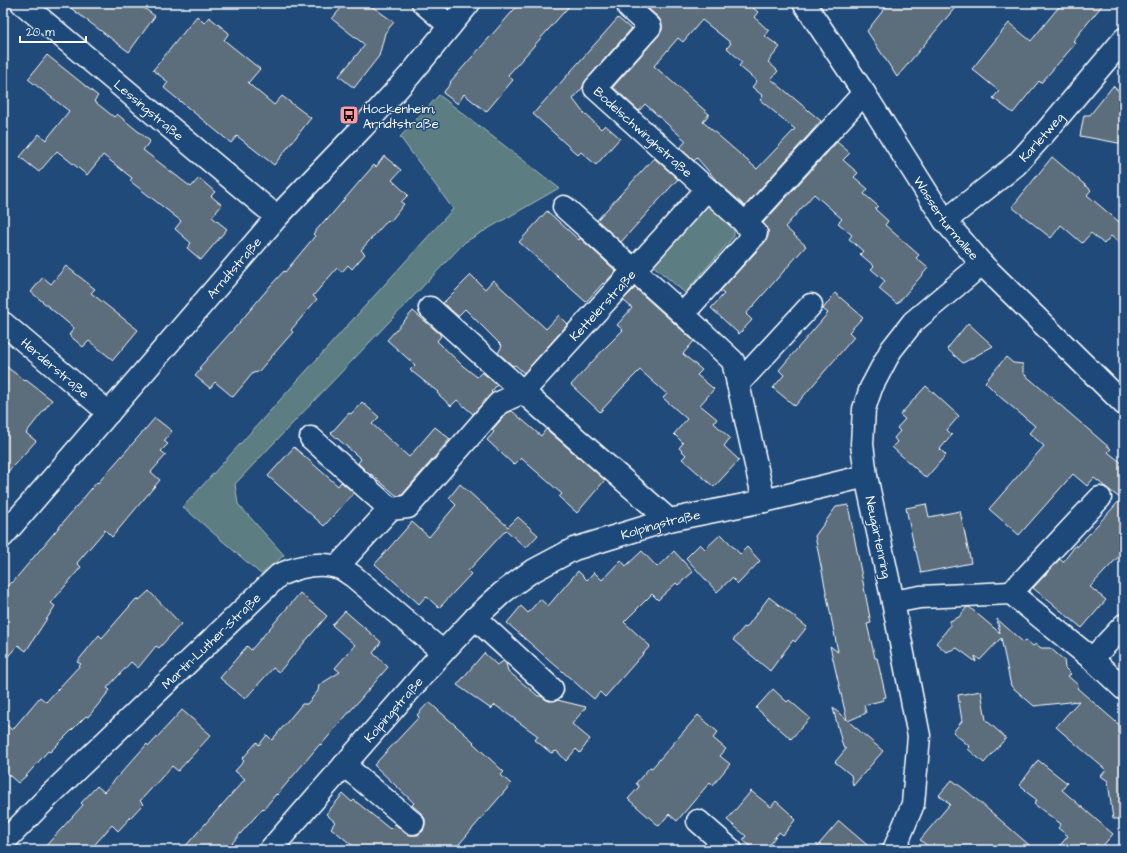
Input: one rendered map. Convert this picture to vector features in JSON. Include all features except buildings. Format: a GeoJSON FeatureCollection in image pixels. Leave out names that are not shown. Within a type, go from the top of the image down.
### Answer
{"type":"FeatureCollection","features":[{"type":"Feature","properties":{"kind":"street","name":"Lessingstraße"},"geometry":{"type":"LineString","coordinates":[[22,3],[277,217]]}},
{"type":"Feature","properties":{"kind":"street"},"geometry":{"type":"LineString","coordinates":[[423,3],[450,26]]}},
{"type":"Feature","properties":{"kind":"street","name":"Arndtstraße"},"geometry":{"type":"LineString","coordinates":[[3,536],[277,217],[410,75],[469,3]]}},
{"type":"Feature","properties":{"kind":"street","name":"Bodelschwinghstraße"},"geometry":{"type":"LineString","coordinates":[[633,3],[629,8],[650,27],[595,88],[756,233],[683,314]]}},
{"type":"Feature","properties":{"kind":"street","name":"Wasserturmallee"},"geometry":{"type":"LineString","coordinates":[[804,3],[864,93],[945,221],[982,264],[1124,404]]}},
{"type":"Feature","properties":{"kind":"street","name":"Karletweg"},"geometry":{"type":"LineString","coordinates":[[945,221],[1016,165],[1124,39]]}},
{"type":"Feature","properties":{"kind":"street"},"geometry":{"type":"LineString","coordinates":[[746,224],[864,93]]}},
{"type":"Feature","properties":{"kind":"street"},"geometry":{"type":"LineString","coordinates":[[707,189],[634,270],[733,361],[764,501]]}},
{"type":"Feature","properties":{"kind":"street","name":"Kettelerstraße"},"geometry":{"type":"LineString","coordinates":[[390,509],[408,507],[499,403],[523,392],[634,270],[564,207]]}},
{"type":"Feature","properties":{"kind":"street","name":"Neugärtenring"},"geometry":{"type":"LineString","coordinates":[[894,850],[913,804],[919,736],[893,602],[866,476],[862,444],[864,409],[871,388],[891,350],[913,322],[982,264]]}},
{"type":"Feature","properties":{"kind":"street"},"geometry":{"type":"LineString","coordinates":[[738,384],[811,305]]}},
{"type":"Feature","properties":{"kind":"street"},"geometry":{"type":"LineString","coordinates":[[430,308],[669,520]]}},
{"type":"Feature","properties":{"kind":"street","name":"Herderstraße"},"geometry":{"type":"LineString","coordinates":[[3,323],[108,413]]}},
{"type":"Feature","properties":{"kind":"street"},"geometry":{"type":"LineString","coordinates":[[311,438],[390,509],[337,567]]}},
{"type":"Feature","properties":{"kind":"street","name":"Kolpingstraße"},"geometry":{"type":"LineString","coordinates":[[270,850],[443,652],[475,618],[502,593],[529,573],[574,549],[669,520],[764,501],[866,476]]}},
{"type":"Feature","properties":{"kind":"street"},"geometry":{"type":"LineString","coordinates":[[1011,593],[1100,498]]}},
{"type":"Feature","properties":{"kind":"street","name":"Martin-Luther-Straße"},"geometry":{"type":"LineString","coordinates":[[3,844],[49,796],[279,575],[298,567],[311,565],[337,567],[354,576],[443,652]]}},
{"type":"Feature","properties":{"kind":"street"},"geometry":{"type":"LineString","coordinates":[[893,602],[920,597],[1011,593],[1092,659],[1124,690]]}},
{"type":"Feature","properties":{"kind":"street"},"geometry":{"type":"LineString","coordinates":[[475,618],[552,689]]}},
{"type":"Feature","properties":{"kind":"street"},"geometry":{"type":"LineString","coordinates":[[1092,659],[1124,625]]}},
{"type":"Feature","properties":{"kind":"street"},"geometry":{"type":"LineString","coordinates":[[344,765],[413,823]]}},
{"type":"Feature","properties":{"kind":"street"},"geometry":{"type":"LineString","coordinates":[[698,821],[731,850]]}},
{"type":"Feature","properties":{"kind":"green space"},"geometry":{"type":"Polygon","coordinates":[[[439,95],[559,188],[465,242],[235,484],[238,504],[284,555],[262,575],[183,507],[453,209],[400,137],[439,95]]]}},
{"type":"Feature","properties":{"kind":"green space"},"geometry":{"type":"Polygon","coordinates":[[[704,198],[734,223],[734,236],[685,293],[649,262],[704,198]]]}},
{"type":"Feature","properties":{"kind":"place","name":"Hockenheim, Arndtstraße"},"geometry":{"type":"Point","coordinates":[349,115]}}]}
